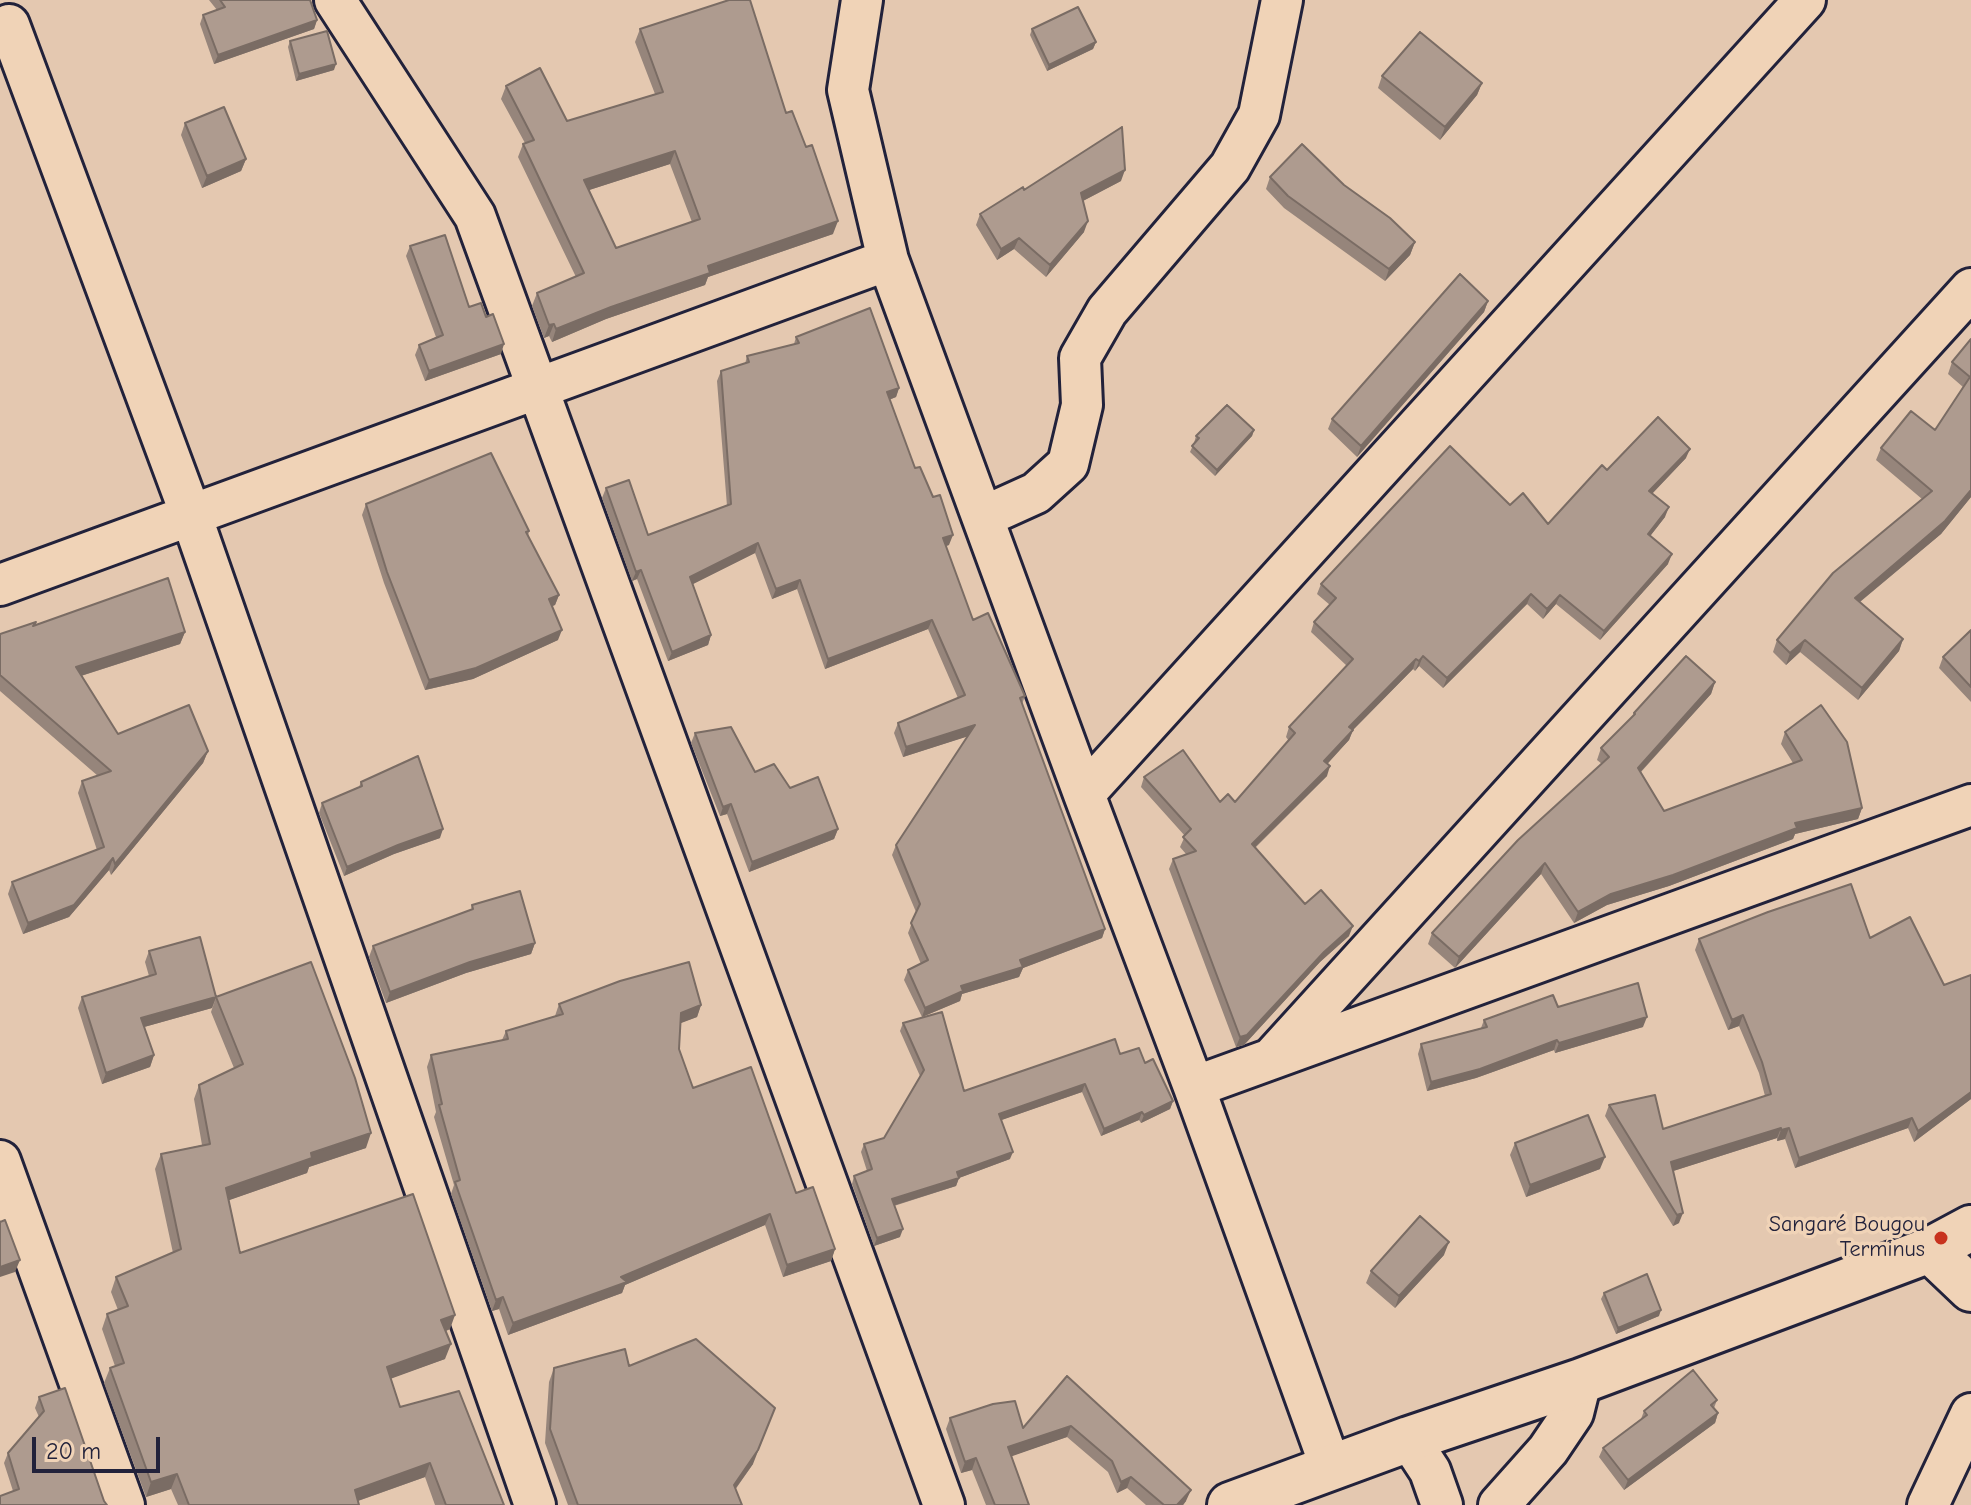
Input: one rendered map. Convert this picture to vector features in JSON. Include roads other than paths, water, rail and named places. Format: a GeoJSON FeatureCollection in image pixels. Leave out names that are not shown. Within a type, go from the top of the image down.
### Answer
{"type":"FeatureCollection","features":[{"type":"Feature","properties":{"kind":"street"},"geometry":{"type":"LineString","coordinates":[[335,0],[475,216],[944,1505]]}},
{"type":"Feature","properties":{"kind":"street"},"geometry":{"type":"LineString","coordinates":[[862,0],[848,90],[888,260],[1194,1087],[1331,1468]]}},
{"type":"Feature","properties":{"kind":"street"},"geometry":{"type":"LineString","coordinates":[[983,517],[1036,493],[1068,464],[1082,405],[1080,358],[1107,311],[1230,167],[1245,141],[1259,115],[1282,0]]}},
{"type":"Feature","properties":{"kind":"street"},"geometry":{"type":"LineString","coordinates":[[1084,794],[1805,0]]}},
{"type":"Feature","properties":{"kind":"street"},"geometry":{"type":"LineString","coordinates":[[14,19],[191,515],[535,1505]]}},
{"type":"Feature","properties":{"kind":"street"},"geometry":{"type":"LineString","coordinates":[[0,585],[888,260]]}},
{"type":"Feature","properties":{"kind":"street"},"geometry":{"type":"LineString","coordinates":[[1273,1057],[1971,289]]}},
{"type":"Feature","properties":{"kind":"street"},"geometry":{"type":"LineString","coordinates":[[1194,1087],[1971,805]]}},
{"type":"Feature","properties":{"kind":"street"},"geometry":{"type":"LineString","coordinates":[[0,1161],[124,1505]]}},
{"type":"Feature","properties":{"kind":"street"},"geometry":{"type":"LineString","coordinates":[[1230,1505],[1409,1439],[1581,1381],[1930,1250],[1971,1228]]}},
{"type":"Feature","properties":{"kind":"street"},"geometry":{"type":"LineString","coordinates":[[1930,1250],[1971,1289]]}},
{"type":"Feature","properties":{"kind":"street"},"geometry":{"type":"LineString","coordinates":[[1499,1505],[1548,1450],[1573,1413],[1581,1381]]}},
{"type":"Feature","properties":{"kind":"street"},"geometry":{"type":"LineString","coordinates":[[1928,1505],[1971,1414]]}},
{"type":"Feature","properties":{"kind":"street"},"geometry":{"type":"LineString","coordinates":[[1409,1439],[1430,1471],[1442,1505]]}},
{"type":"Feature","properties":{"kind":"place","name":"Sangaré Bougou Terminus"},"geometry":{"type":"Point","coordinates":[1941,1238]}}]}
